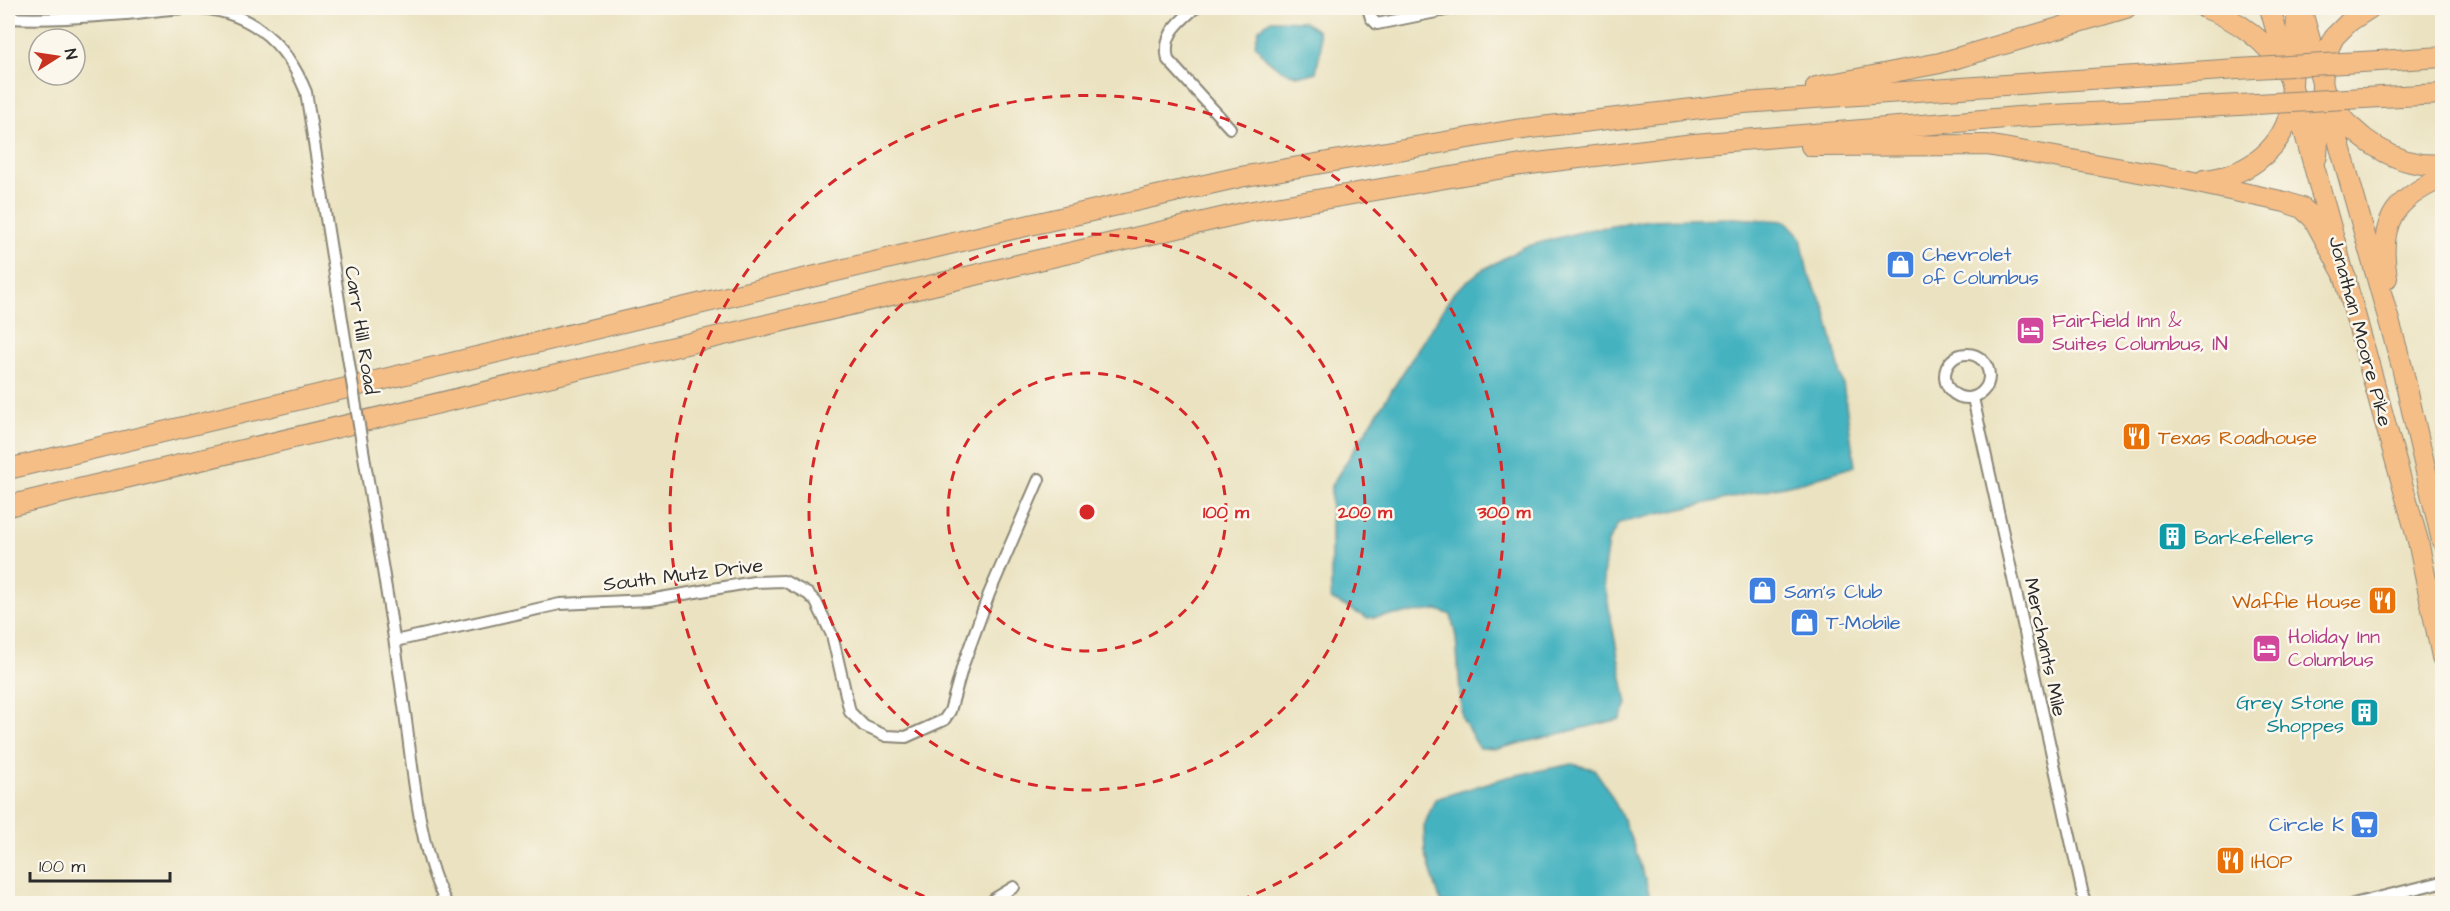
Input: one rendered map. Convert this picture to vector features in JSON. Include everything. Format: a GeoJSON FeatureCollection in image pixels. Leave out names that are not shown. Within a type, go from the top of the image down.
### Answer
{"type":"FeatureCollection","features":[{"type":"Feature","properties":{"kind":"highway"},"geometry":{"type":"LineString","coordinates":[[1743,103],[1940,63],[2127,8]]}},
{"type":"Feature","properties":{"kind":"highway"},"geometry":{"type":"LineString","coordinates":[[2205,8],[2227,16],[2258,39],[2276,57],[2344,163]]}},
{"type":"Feature","properties":{"kind":"highway"},"geometry":{"type":"LineString","coordinates":[[2270,8],[2340,116],[2362,137],[2382,150],[2407,161],[2442,164]]}},
{"type":"Feature","properties":{"kind":"highway","name":"Jonathan Moore Pike"},"geometry":{"type":"LineString","coordinates":[[2270,8],[2418,541],[2442,657]]}},
{"type":"Feature","properties":{"kind":"highway"},"geometry":{"type":"LineString","coordinates":[[2184,180],[2219,179],[2253,165],[2266,153],[2290,113],[2299,8]]}},
{"type":"Feature","properties":{"kind":"highway","name":"Jonathan Moore Pike"},"geometry":{"type":"LineString","coordinates":[[2299,8],[2402,367],[2442,541]]}},
{"type":"Feature","properties":{"kind":"highway"},"geometry":{"type":"LineString","coordinates":[[2316,170],[2324,58],[2334,37],[2350,21],[2370,8]]}},
{"type":"Feature","properties":{"kind":"highway"},"geometry":{"type":"LineString","coordinates":[[8,469],[1240,177],[1515,130],[1743,103],[2442,57]]}},
{"type":"Feature","properties":{"kind":"highway"},"geometry":{"type":"LineString","coordinates":[[8,506],[1247,212],[1521,165],[1694,144],[2018,117],[2442,94]]}},
{"type":"Feature","properties":{"kind":"highway"},"geometry":{"type":"LineString","coordinates":[[1694,144],[1719,147],[1987,145],[2184,180],[2285,202],[2302,208],[2313,218],[2346,278]]}},
{"type":"Feature","properties":{"kind":"highway"},"geometry":{"type":"LineString","coordinates":[[2402,367],[2384,256],[2384,240],[2388,222],[2397,206],[2412,193],[2442,178]]}},
{"type":"Feature","properties":{"kind":"street","name":"Carr Hill Road"},"geometry":{"type":"LineString","coordinates":[[8,18],[43,20],[200,8],[239,17],[269,36],[296,68],[306,92],[395,641],[419,812],[428,854],[447,903]]}},
{"type":"Feature","properties":{"kind":"street"},"geometry":{"type":"LineString","coordinates":[[1195,8],[1172,29],[1165,50],[1168,60],[1230,128]]}},
{"type":"Feature","properties":{"kind":"street"},"geometry":{"type":"LineString","coordinates":[[1368,8],[1371,18],[1377,24],[1456,8]]}},
{"type":"Feature","properties":{"kind":"street"},"geometry":{"type":"LineString","coordinates":[[1965,354],[1980,357],[1990,374],[1985,390],[1973,398],[1965,399],[1952,393],[1945,380],[1945,373],[1952,360],[1965,354]]}},
{"type":"Feature","properties":{"kind":"street","name":"Merchants Mile"},"geometry":{"type":"LineString","coordinates":[[1973,398],[2085,903]]}},
{"type":"Feature","properties":{"kind":"street","name":"South Mutz Drive"},"geometry":{"type":"LineString","coordinates":[[395,641],[560,604],[649,600],[754,582],[784,581],[808,594],[816,602],[832,635],[850,711],[864,726],[886,736],[906,737],[944,720],[950,711],[963,665],[989,594],[1039,479]]}},
{"type":"Feature","properties":{"kind":"street"},"geometry":{"type":"LineString","coordinates":[[2353,903],[2442,882]]}},
{"type":"Feature","properties":{"kind":"street"},"geometry":{"type":"LineString","coordinates":[[991,903],[1014,887]]}},
{"type":"Feature","properties":{"kind":"water"},"geometry":{"type":"Polygon","coordinates":[[[1271,20],[1303,21],[1318,31],[1321,48],[1316,72],[1308,75],[1290,73],[1266,58],[1255,44],[1259,29],[1271,20]]]}},
{"type":"Feature","properties":{"kind":"water"},"geometry":{"type":"Polygon","coordinates":[[[1733,218],[1786,221],[1801,237],[1808,274],[1825,308],[1843,384],[1855,466],[1806,481],[1619,523],[1608,542],[1603,576],[1627,704],[1620,719],[1497,749],[1479,748],[1462,718],[1456,637],[1451,615],[1438,610],[1367,618],[1331,599],[1331,486],[1454,292],[1479,272],[1524,247],[1588,230],[1649,220],[1733,218]]]}},
{"type":"Feature","properties":{"kind":"water"},"geometry":{"type":"Polygon","coordinates":[[[1572,764],[1594,769],[1604,784],[1622,816],[1636,851],[1652,903],[1441,903],[1425,852],[1424,826],[1435,799],[1507,777],[1572,764]]]}},
{"type":"Feature","properties":{"kind":"place","name":"Chevrolet of Columbus"},"geometry":{"type":"Point","coordinates":[1901,265]}},
{"type":"Feature","properties":{"kind":"place","name":"Fairfield Inn & Suites Columbus, IN"},"geometry":{"type":"Point","coordinates":[2031,331]}},
{"type":"Feature","properties":{"kind":"place","name":"Texas Roadhouse"},"geometry":{"type":"Point","coordinates":[2137,437]}},
{"type":"Feature","properties":{"kind":"place","name":"Barkefellers"},"geometry":{"type":"Point","coordinates":[2173,537]}},
{"type":"Feature","properties":{"kind":"place","name":"Sam's Club"},"geometry":{"type":"Point","coordinates":[1763,591]}},
{"type":"Feature","properties":{"kind":"place","name":"Waffle House"},"geometry":{"type":"Point","coordinates":[2382,601]}},
{"type":"Feature","properties":{"kind":"place","name":"T-Mobile"},"geometry":{"type":"Point","coordinates":[1805,622]}},
{"type":"Feature","properties":{"kind":"place","name":"Holiday Inn Columbus"},"geometry":{"type":"Point","coordinates":[2267,648]}},
{"type":"Feature","properties":{"kind":"place","name":"Grey Stone Shoppes"},"geometry":{"type":"Point","coordinates":[2365,713]}},
{"type":"Feature","properties":{"kind":"place","name":"Circle K"},"geometry":{"type":"Point","coordinates":[2365,824]}},
{"type":"Feature","properties":{"kind":"place","name":"IHOP"},"geometry":{"type":"Point","coordinates":[2230,861]}}]}
